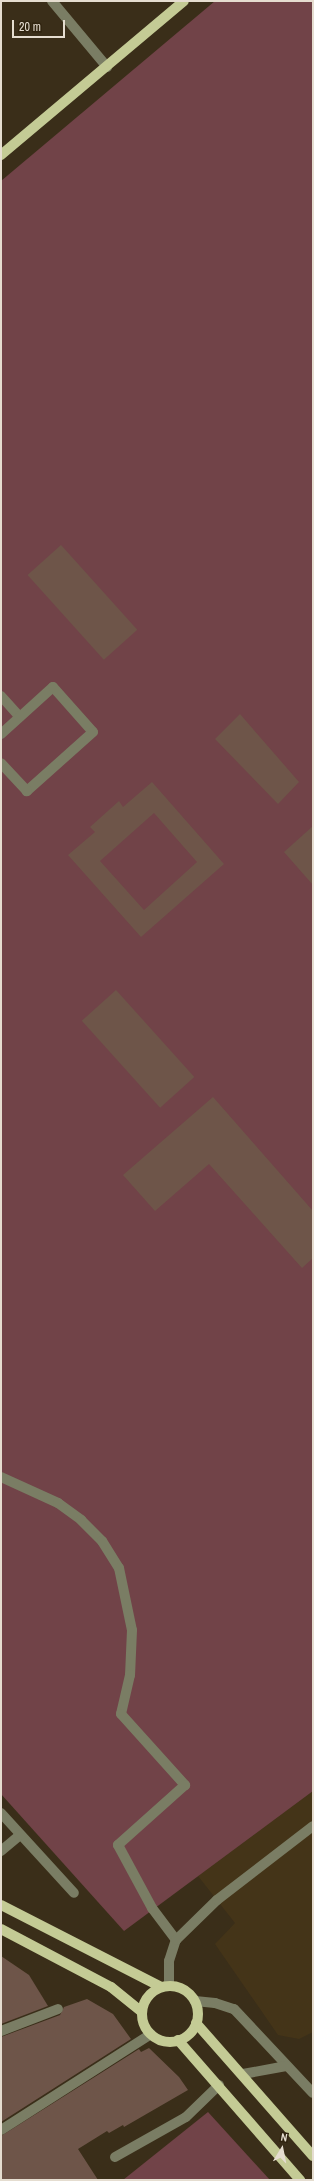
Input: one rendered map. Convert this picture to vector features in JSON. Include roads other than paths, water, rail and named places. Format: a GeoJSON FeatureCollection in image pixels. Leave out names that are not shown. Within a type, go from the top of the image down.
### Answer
{"type":"FeatureCollection","features":[{"type":"Feature","properties":{"kind":"main road"},"geometry":{"type":"LineString","coordinates":[[1,155],[184,1]]}},
{"type":"Feature","properties":{"kind":"main road"},"geometry":{"type":"LineString","coordinates":[[1,1905],[165,1986],[184,1990],[195,2001],[196,2023],[186,2037],[178,2040],[164,2041],[151,2034],[144,2024],[142,2012],[148,1997],[165,1986]]}},
{"type":"Feature","properties":{"kind":"main road"},"geometry":{"type":"LineString","coordinates":[[1,1929],[111,1986],[142,2012]]}},
{"type":"Feature","properties":{"kind":"main road"},"geometry":{"type":"LineString","coordinates":[[196,2023],[243,2074],[313,2156]]}},
{"type":"Feature","properties":{"kind":"main road"},"geometry":{"type":"LineString","coordinates":[[178,2040],[219,2085],[300,2180]]}},
{"type":"Feature","properties":{"kind":"street"},"geometry":{"type":"LineString","coordinates":[[52,1],[107,67]]}},
{"type":"Feature","properties":{"kind":"street"},"geometry":{"type":"LineString","coordinates":[[1,734],[53,687],[93,732],[27,791],[1,763]]}},
{"type":"Feature","properties":{"kind":"street"},"geometry":{"type":"LineString","coordinates":[[1,696],[20,717]]}},
{"type":"Feature","properties":{"kind":"street"},"geometry":{"type":"LineString","coordinates":[[1,1477],[51,1500],[81,1520],[102,1541],[119,1568],[132,1630],[130,1675],[121,1714],[185,1785],[118,1845],[152,1908],[176,1940]]}},
{"type":"Feature","properties":{"kind":"street"},"geometry":{"type":"LineString","coordinates":[[1,1813],[74,1893]]}},
{"type":"Feature","properties":{"kind":"street"},"geometry":{"type":"LineString","coordinates":[[165,1986],[169,1961],[176,1940],[217,1900],[313,1826]]}},
{"type":"Feature","properties":{"kind":"street"},"geometry":{"type":"LineString","coordinates":[[1,1851],[20,1834]]}},
{"type":"Feature","properties":{"kind":"street"},"geometry":{"type":"LineString","coordinates":[[195,2001],[215,2003],[234,2009],[313,2093]]}},
{"type":"Feature","properties":{"kind":"street"},"geometry":{"type":"LineString","coordinates":[[1,2032],[58,2009]]}},
{"type":"Feature","properties":{"kind":"street"},"geometry":{"type":"LineString","coordinates":[[1,2130],[151,2034]]}},
{"type":"Feature","properties":{"kind":"street"},"geometry":{"type":"LineString","coordinates":[[243,2074],[286,2066]]}},
{"type":"Feature","properties":{"kind":"street"},"geometry":{"type":"LineString","coordinates":[[115,2157],[186,2117],[219,2085]]}}]}
